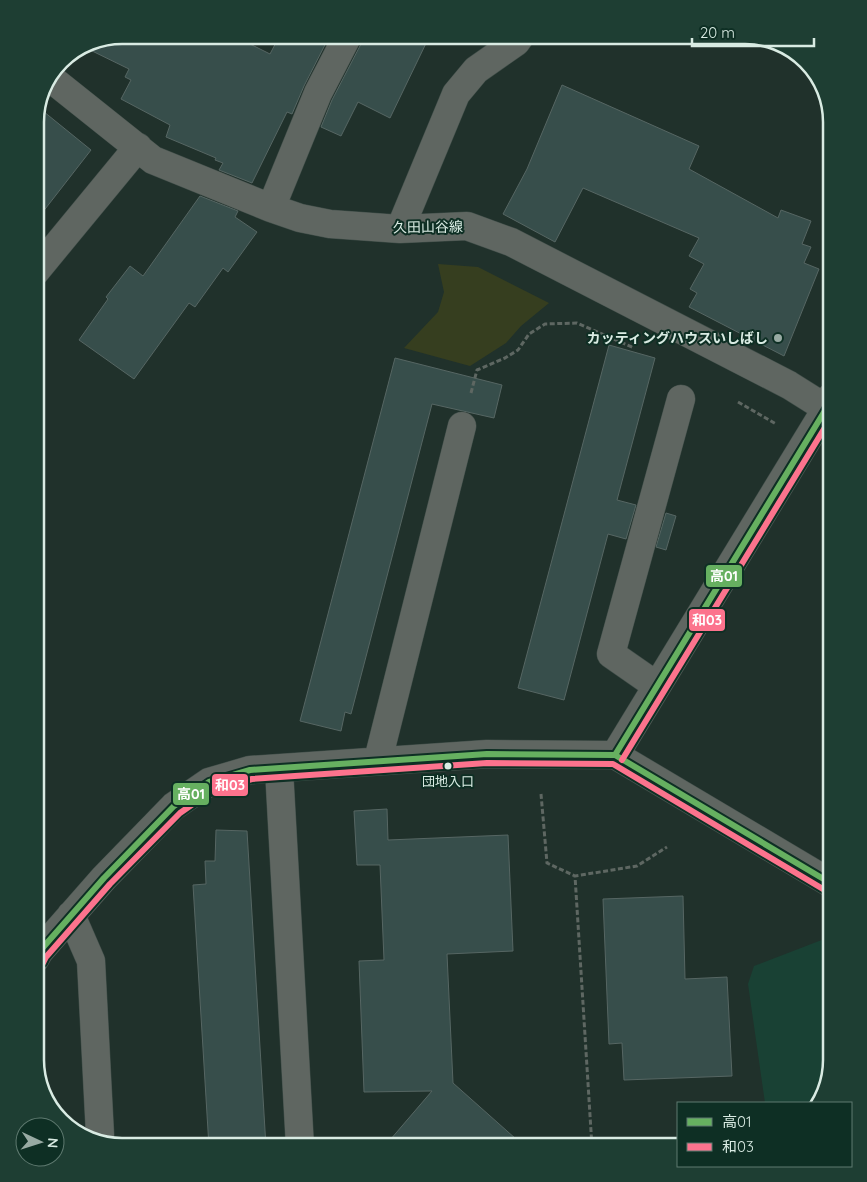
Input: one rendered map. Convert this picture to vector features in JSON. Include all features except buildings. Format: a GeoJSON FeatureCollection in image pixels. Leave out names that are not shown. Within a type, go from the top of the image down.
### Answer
{"type":"FeatureCollection","features":[{"type":"Feature","properties":{"kind":"street"},"geometry":{"type":"LineString","coordinates":[[271,208],[318,93],[343,44]]}},
{"type":"Feature","properties":{"kind":"street"},"geometry":{"type":"LineString","coordinates":[[400,229],[456,94],[476,70],[511,44]]}},
{"type":"Feature","properties":{"kind":"street","name":"久田山谷線"},"geometry":{"type":"LineString","coordinates":[[55,82],[153,160],[300,218],[330,224],[400,229],[467,226],[511,242],[823,402]]}},
{"type":"Feature","properties":{"kind":"street"},"geometry":{"type":"LineString","coordinates":[[44,261],[138,148]]}},
{"type":"Feature","properties":{"kind":"street"},"geometry":{"type":"LineString","coordinates":[[657,686],[611,654],[681,398]]}},
{"type":"Feature","properties":{"kind":"street"},"geometry":{"type":"LineString","coordinates":[[615,755],[823,417]]}},
{"type":"Feature","properties":{"kind":"street"},"geometry":{"type":"LineString","coordinates":[[378,760],[462,426]]}},
{"type":"Feature","properties":{"kind":"street"},"geometry":{"type":"LineString","coordinates":[[44,945],[104,878],[174,806],[209,782],[250,770],[487,754],[615,755],[823,879]]}},
{"type":"Feature","properties":{"kind":"street"},"geometry":{"type":"LineString","coordinates":[[278,769],[299,1138]]}},
{"type":"Feature","properties":{"kind":"street"},"geometry":{"type":"LineString","coordinates":[[72,915],[91,961],[100,1135]]}},
{"type":"Feature","properties":{"kind":"path"},"geometry":{"type":"LineString","coordinates":[[462,426],[477,370],[506,358],[518,350],[529,334],[545,324],[577,323],[636,349]]}},
{"type":"Feature","properties":{"kind":"path"},"geometry":{"type":"LineString","coordinates":[[541,794],[547,863],[575,876],[637,866],[667,847]]}},
{"type":"Feature","properties":{"kind":"path"},"geometry":{"type":"LineString","coordinates":[[575,876],[591,1138]]}},
{"type":"Feature","properties":{"kind":"shaded area"},"geometry":{"type":"Polygon","coordinates":[[[438,264],[478,267],[549,303],[521,326],[506,343],[470,366],[404,348],[438,312],[444,292],[438,264]]]}},
{"type":"Feature","properties":{"kind":"shaded area"},"geometry":{"type":"Polygon","coordinates":[[[823,939],[823,1070],[821,1080],[811,1102],[765,1102],[748,984],[754,966],[823,939]]]}},
{"type":"Feature","properties":{"kind":"transit line","name":"高01"},"geometry":{"type":"LineString","coordinates":[[615,755],[823,414]]}},
{"type":"Feature","properties":{"kind":"transit line","name":"和03"},"geometry":{"type":"LineString","coordinates":[[622,760],[823,431]]}},
{"type":"Feature","properties":{"kind":"transit line","name":"高01"},"geometry":{"type":"LineString","coordinates":[[44,946],[104,878],[174,806],[209,782],[250,770],[487,754],[615,755],[823,879]]}},
{"type":"Feature","properties":{"kind":"transit line","name":"和03"},"geometry":{"type":"LineString","coordinates":[[44,961],[110,884],[180,813],[213,790],[252,779],[487,763],[613,764],[823,889]]}},
{"type":"Feature","properties":{"kind":"place","name":"カッティングハウスいしばし"},"geometry":{"type":"Point","coordinates":[778,338]}},
{"type":"Feature","properties":{"kind":"place","name":"団地入口"},"geometry":{"type":"Point","coordinates":[448,766]}}]}
